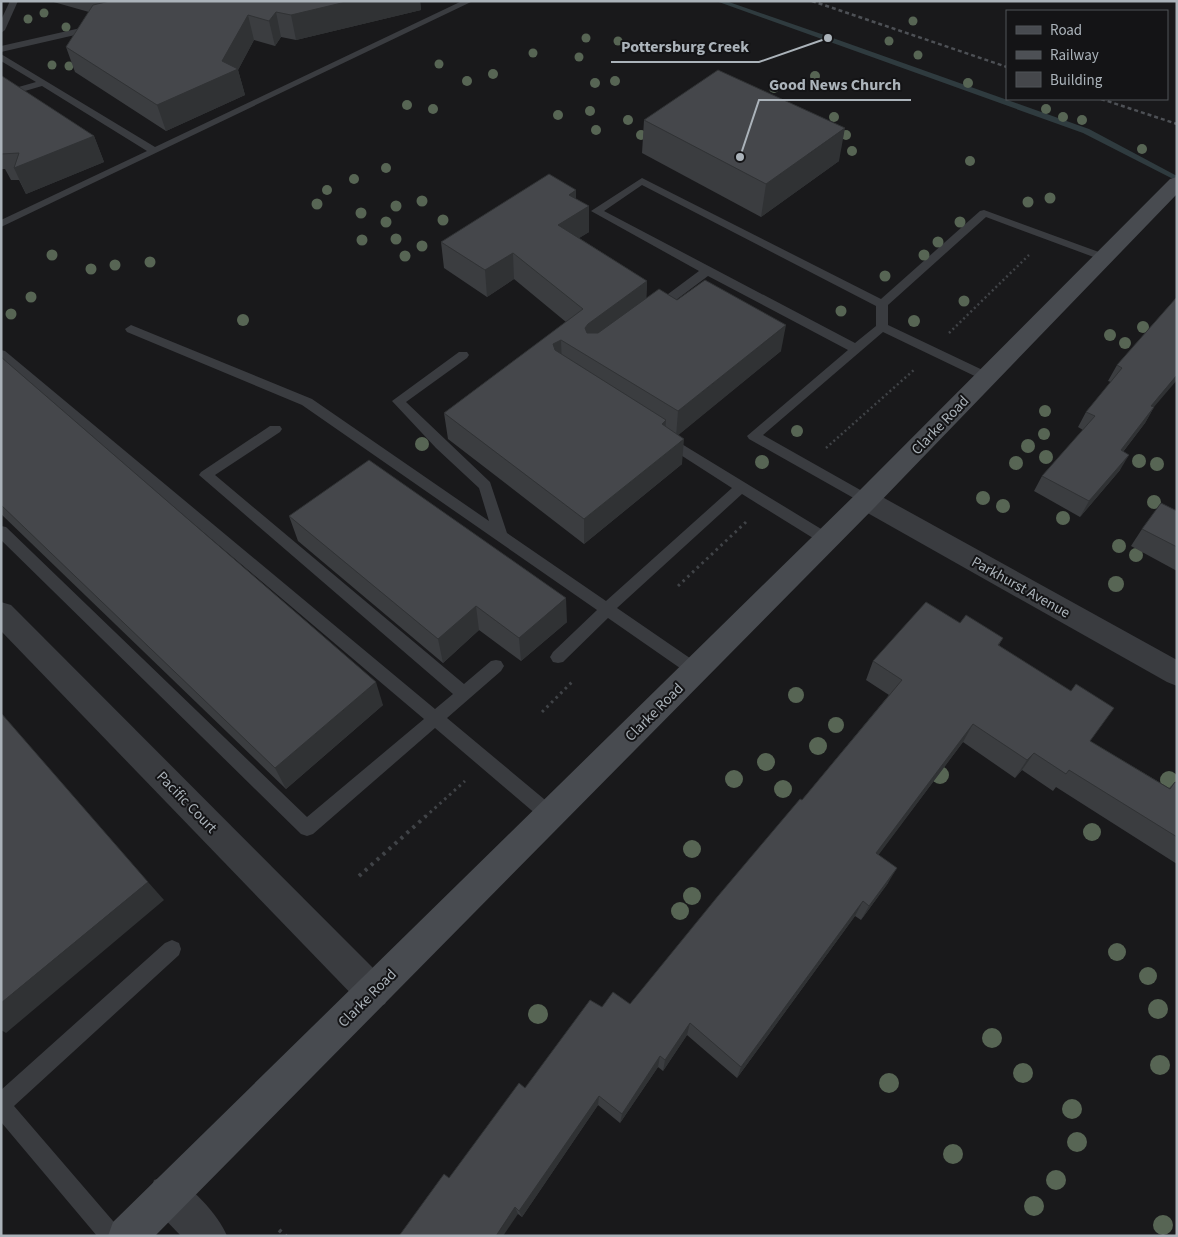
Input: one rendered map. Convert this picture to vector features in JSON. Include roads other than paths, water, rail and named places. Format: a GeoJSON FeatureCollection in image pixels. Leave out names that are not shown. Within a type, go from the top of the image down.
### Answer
{"type":"FeatureCollection","features":[{"type":"Feature","properties":{"kind":"main road","name":"Clarke Road"},"geometry":{"type":"LineString","coordinates":[[127,1236],[866,500],[1167,192]]}},
{"type":"Feature","properties":{"kind":"street","name":"Parkhurst Avenue"},"geometry":{"type":"LineString","coordinates":[[866,500],[1177,674]]}},
{"type":"Feature","properties":{"kind":"street","name":"Pacific Court"},"geometry":{"type":"LineString","coordinates":[[1,613],[373,992]]}},
{"type":"Feature","properties":{"kind":"street"},"geometry":{"type":"LineString","coordinates":[[168,1194],[208,1236]]}},
{"type":"Feature","properties":{"kind":"lane"},"geometry":{"type":"LineString","coordinates":[[1,30],[14,1]]}},
{"type":"Feature","properties":{"kind":"lane"},"geometry":{"type":"LineString","coordinates":[[1,224],[469,1]]}},
{"type":"Feature","properties":{"kind":"lane"},"geometry":{"type":"LineString","coordinates":[[1,50],[107,25]]}},
{"type":"Feature","properties":{"kind":"lane"},"geometry":{"type":"LineString","coordinates":[[1,57],[155,151]]}},
{"type":"Feature","properties":{"kind":"lane"},"geometry":{"type":"LineString","coordinates":[[1,95],[44,83]]}},
{"type":"Feature","properties":{"kind":"lane"},"geometry":{"type":"LineString","coordinates":[[856,349],[596,211],[642,181],[882,304]]}},
{"type":"Feature","properties":{"kind":"lane"},"geometry":{"type":"LineString","coordinates":[[866,500],[754,436],[882,326],[882,304],[984,213],[1103,257]]}},
{"type":"Feature","properties":{"kind":"lane"},"geometry":{"type":"LineString","coordinates":[[646,316],[706,271]]}},
{"type":"Feature","properties":{"kind":"lane"},"geometry":{"type":"LineString","coordinates":[[882,326],[987,376]]}},
{"type":"Feature","properties":{"kind":"lane"},"geometry":{"type":"LineString","coordinates":[[131,329],[307,402],[695,670]]}},
{"type":"Feature","properties":{"kind":"lane"},"geometry":{"type":"LineString","coordinates":[[1,354],[550,815]]}},
{"type":"Feature","properties":{"kind":"lane"},"geometry":{"type":"LineString","coordinates":[[463,355],[398,401],[441,446],[486,486],[501,536]]}},
{"type":"Feature","properties":{"kind":"lane"},"geometry":{"type":"LineString","coordinates":[[275,428],[206,475],[464,694]]}},
{"type":"Feature","properties":{"kind":"lane"},"geometry":{"type":"LineString","coordinates":[[659,435],[826,540]]}},
{"type":"Feature","properties":{"kind":"lane"},"geometry":{"type":"LineString","coordinates":[[558,657],[607,609],[742,487]]}},
{"type":"Feature","properties":{"kind":"lane"},"geometry":{"type":"LineString","coordinates":[[1,531],[307,828],[436,720],[496,666]]}},
{"type":"Feature","properties":{"kind":"lane"},"geometry":{"type":"LineString","coordinates":[[111,1236],[1,1105],[172,949]]}},
{"type":"Feature","properties":{"kind":"waterway"},"geometry":{"type":"LineString","coordinates":[[719,1],[828,38],[1086,131],[1177,179]]}},
{"type":"Feature","properties":{"kind":"railway"},"geometry":{"type":"LineString","coordinates":[[812,1],[1006,67]]}},
{"type":"Feature","properties":{"kind":"railway"},"geometry":{"type":"LineString","coordinates":[[1104,100],[1177,124]]}},
{"type":"Feature","properties":{"kind":"place","name":"Pottersburg Creek"},"geometry":{"type":"Point","coordinates":[828,38]}},
{"type":"Feature","properties":{"kind":"place","name":"Good News Church"},"geometry":{"type":"Point","coordinates":[740,157]}}]}
